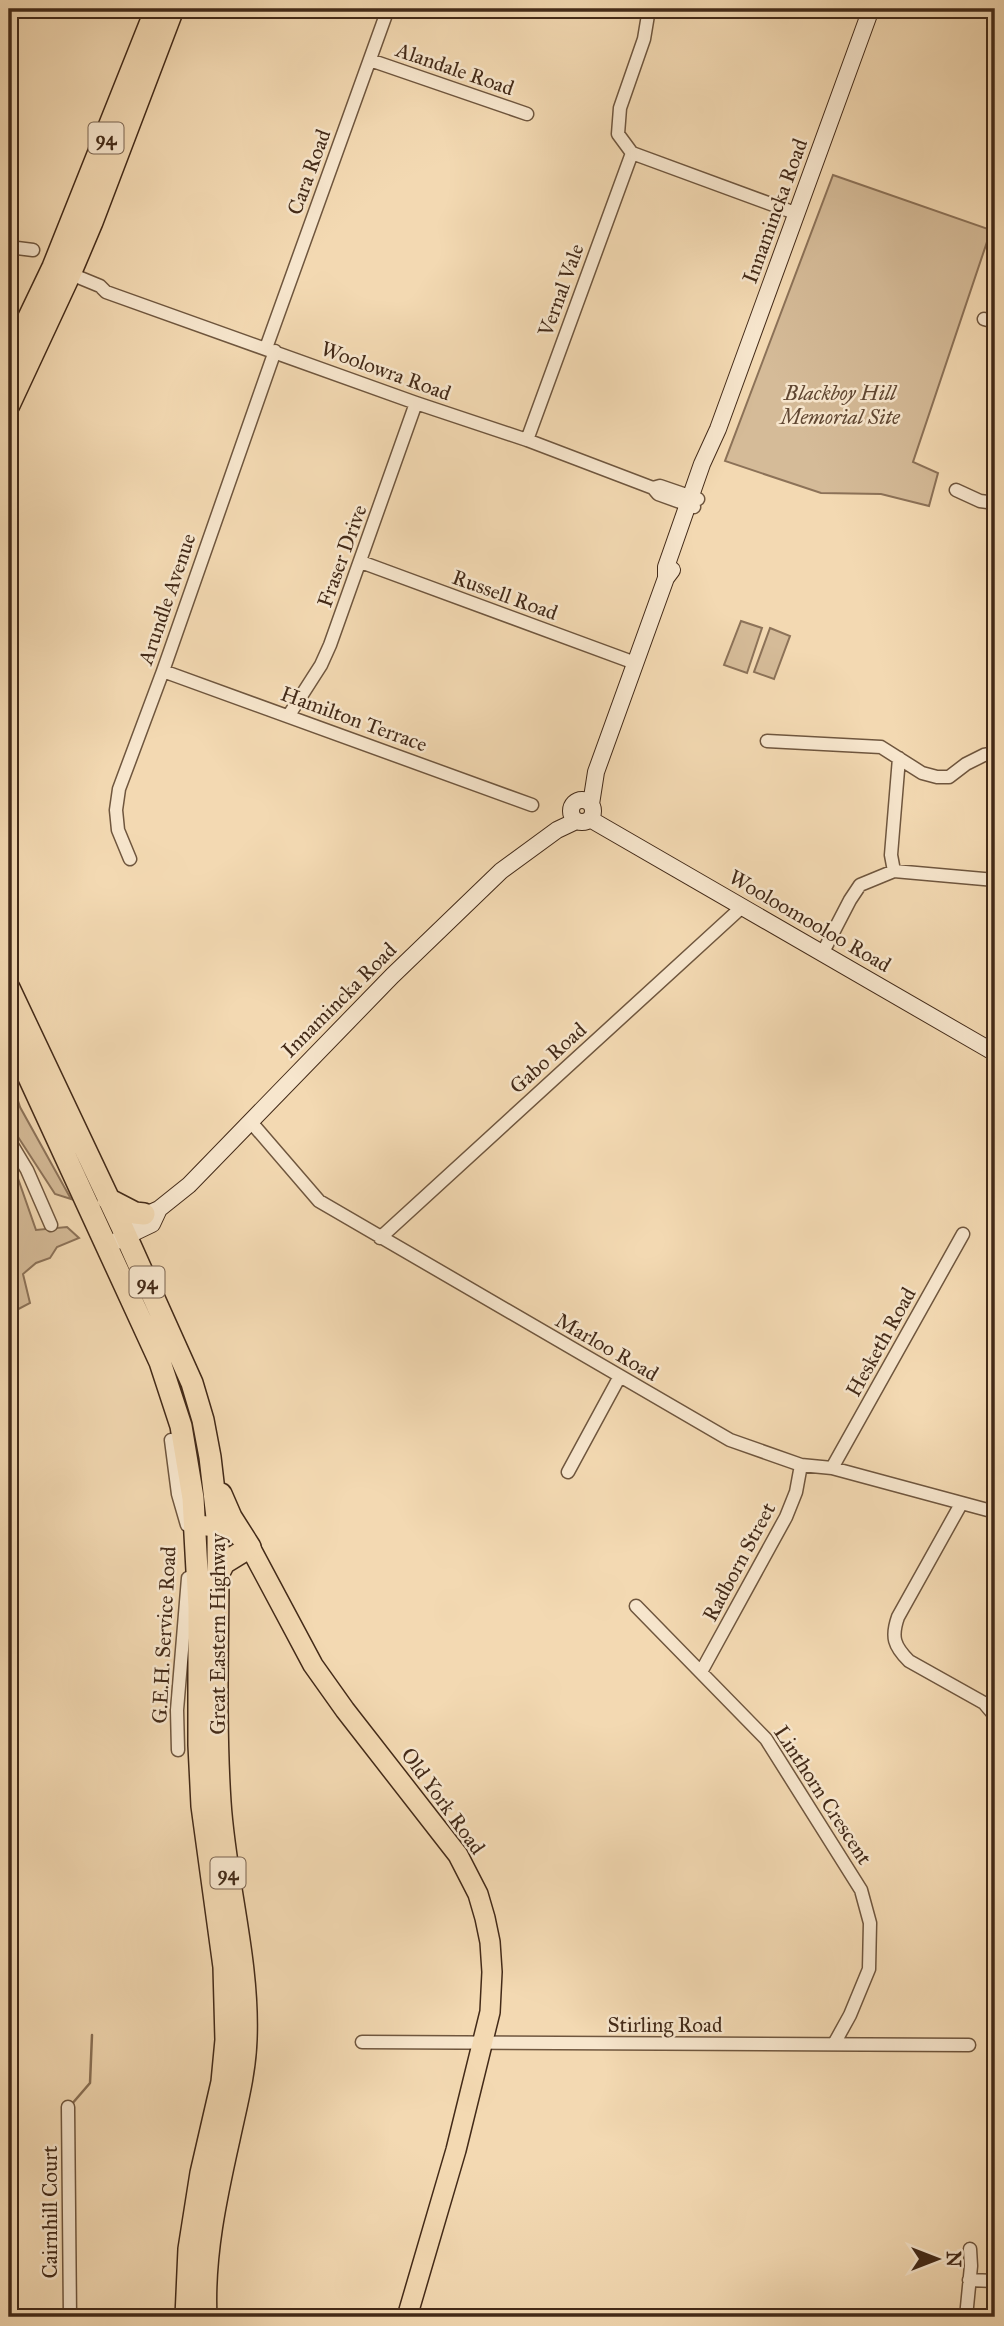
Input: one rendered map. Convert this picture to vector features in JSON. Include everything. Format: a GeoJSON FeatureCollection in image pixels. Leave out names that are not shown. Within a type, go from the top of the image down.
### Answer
{"type":"FeatureCollection","features":[{"type":"Feature","properties":{"kind":"highway","name":"94"},"geometry":{"type":"LineString","coordinates":[[9,405],[156,9]]}},
{"type":"Feature","properties":{"kind":"highway","name":"94"},"geometry":{"type":"LineString","coordinates":[[9,359],[59,275],[173,9]]}},
{"type":"Feature","properties":{"kind":"highway","name":"Great Eastern Highway"},"geometry":{"type":"LineString","coordinates":[[9,988],[128,1239],[192,1383],[203,1420],[211,1463],[218,1534],[220,1803],[242,1962],[246,2042],[240,2088],[208,2251],[206,2317]]}},
{"type":"Feature","properties":{"kind":"highway","name":"Great Eastern Highway"},"geometry":{"type":"LineString","coordinates":[[9,1034],[160,1362],[181,1426],[182,1465],[196,1532],[202,1806],[224,1967],[226,2040],[222,2082],[201,2173],[189,2249],[186,2317]]}},
{"type":"Feature","properties":{"kind":"highway"},"geometry":{"type":"LineString","coordinates":[[108,1199],[135,1213],[150,1216]]}},
{"type":"Feature","properties":{"kind":"highway"},"geometry":{"type":"LineString","coordinates":[[128,1239],[150,1216]]}},
{"type":"Feature","properties":{"kind":"highway"},"geometry":{"type":"LineString","coordinates":[[211,1463],[223,1502],[250,1547],[224,1563],[219,1573]]}},
{"type":"Feature","properties":{"kind":"main road","name":"Innamincka Road"},"geometry":{"type":"LineString","coordinates":[[104,1242],[128,1239],[150,1216],[189,1185],[393,976],[501,871],[557,830],[558,824],[587,814],[589,780],[596,772],[666,578],[673,569],[693,502],[710,467],[718,429],[871,9]]}},
{"type":"Feature","properties":{"kind":"main road","name":"Wooloomooloo Road"},"geometry":{"type":"LineString","coordinates":[[587,814],[995,1053]]}},
{"type":"Feature","properties":{"kind":"main road"},"geometry":{"type":"LineString","coordinates":[[196,1532],[218,1534],[237,1548],[250,1547]]}},
{"type":"Feature","properties":{"kind":"main road","name":"Old York Road"},"geometry":{"type":"LineString","coordinates":[[250,1547],[313,1665],[458,1854],[478,1894],[491,1942],[489,2012],[483,2043],[456,2150],[406,2317]]}},
{"type":"Feature","properties":{"kind":"street","name":"Cara Road"},"geometry":{"type":"LineString","coordinates":[[270,350],[388,9]]}},
{"type":"Feature","properties":{"kind":"street"},"geometry":{"type":"LineString","coordinates":[[649,9],[644,39],[620,108],[618,134],[632,153],[795,213]]}},
{"type":"Feature","properties":{"kind":"street","name":"Alandale Road"},"geometry":{"type":"LineString","coordinates":[[370,60],[527,114]]}},
{"type":"Feature","properties":{"kind":"street","name":"Vernal Vale"},"geometry":{"type":"LineString","coordinates":[[527,440],[632,153]]}},
{"type":"Feature","properties":{"kind":"street"},"geometry":{"type":"LineString","coordinates":[[9,247],[33,250]]}},
{"type":"Feature","properties":{"kind":"street","name":"Woolowra Road"},"geometry":{"type":"LineString","coordinates":[[59,275],[100,286],[106,292],[415,403],[527,440],[653,488],[658,494],[693,502]]}},
{"type":"Feature","properties":{"kind":"street","name":"Arundle Avenue"},"geometry":{"type":"LineString","coordinates":[[130,859],[118,830],[116,810],[119,789],[163,671],[270,350]]}},
{"type":"Feature","properties":{"kind":"street","name":"Fraser Drive"},"geometry":{"type":"LineString","coordinates":[[289,715],[321,665],[361,562],[415,403]]}},
{"type":"Feature","properties":{"kind":"street"},"geometry":{"type":"LineString","coordinates":[[956,490],[980,501],[995,503]]}},
{"type":"Feature","properties":{"kind":"street","name":"Russell Road"},"geometry":{"type":"LineString","coordinates":[[361,562],[635,663]]}},
{"type":"Feature","properties":{"kind":"street","name":"Hamilton Terrace"},"geometry":{"type":"LineString","coordinates":[[163,671],[532,805]]}},
{"type":"Feature","properties":{"kind":"street"},"geometry":{"type":"LineString","coordinates":[[767,741],[881,747],[922,773],[937,777],[948,777],[966,764],[995,753]]}},
{"type":"Feature","properties":{"kind":"street"},"geometry":{"type":"LineString","coordinates":[[894,871],[891,855],[899,758]]}},
{"type":"Feature","properties":{"kind":"street"},"geometry":{"type":"LineString","coordinates":[[823,952],[860,885],[894,871],[995,880]]}},
{"type":"Feature","properties":{"kind":"street","name":"Gabo Road"},"geometry":{"type":"LineString","coordinates":[[380,1238],[742,907]]}},
{"type":"Feature","properties":{"kind":"street","name":"Marloo Road"},"geometry":{"type":"LineString","coordinates":[[250,1121],[319,1200],[730,1440],[801,1465],[832,1468],[995,1512]]}},
{"type":"Feature","properties":{"kind":"street"},"geometry":{"type":"LineString","coordinates":[[9,1140],[27,1170],[51,1225]]}},
{"type":"Feature","properties":{"kind":"street","name":"Hesketh Road"},"geometry":{"type":"LineString","coordinates":[[832,1468],[963,1234]]}},
{"type":"Feature","properties":{"kind":"street"},"geometry":{"type":"LineString","coordinates":[[568,1472],[620,1376]]}},
{"type":"Feature","properties":{"kind":"street","name":"G.E.H. Service Road"},"geometry":{"type":"LineString","coordinates":[[171,1440],[182,1465],[178,1494],[186,1516],[188,1534],[188,1585],[177,1710],[178,1750]]}},
{"type":"Feature","properties":{"kind":"street"},"geometry":{"type":"LineString","coordinates":[[182,1465],[211,1463]]}},
{"type":"Feature","properties":{"kind":"street","name":"Radborn Street"},"geometry":{"type":"LineString","coordinates":[[701,1672],[786,1517],[796,1492],[801,1465]]}},
{"type":"Feature","properties":{"kind":"street"},"geometry":{"type":"LineString","coordinates":[[961,1504],[898,1617],[893,1640],[909,1661],[984,1703],[995,1716]]}},
{"type":"Feature","properties":{"kind":"street","name":"Linthorn Crescent"},"geometry":{"type":"LineString","coordinates":[[636,1606],[766,1739],[861,1890],[870,1923],[869,1969],[834,2045]]}},
{"type":"Feature","properties":{"kind":"street","name":"Stirling Road"},"geometry":{"type":"LineString","coordinates":[[362,2042],[969,2045]]}},
{"type":"Feature","properties":{"kind":"street","name":"Cairnhill Court"},"geometry":{"type":"LineString","coordinates":[[68,2107],[70,2317]]}},
{"type":"Feature","properties":{"kind":"street"},"geometry":{"type":"LineString","coordinates":[[966,2317],[970,2249]]}},
{"type":"Feature","properties":{"kind":"street"},"geometry":{"type":"LineString","coordinates":[[969,2280],[995,2281]]}},
{"type":"Feature","properties":{"kind":"green space","name":"Blackboy Hill Memorial Site"},"geometry":{"type":"Polygon","coordinates":[[[833,175],[991,230],[913,462],[938,473],[929,506],[881,494],[821,493],[725,461],[833,175]]]}},
{"type":"Feature","properties":{"kind":"green space"},"geometry":{"type":"Polygon","coordinates":[[[741,621],[762,628],[747,673],[724,665],[741,621]]]}},
{"type":"Feature","properties":{"kind":"green space"},"geometry":{"type":"Polygon","coordinates":[[[770,628],[790,636],[774,679],[754,672],[770,628]]]}},
{"type":"Feature","properties":{"kind":"green space"},"geometry":{"type":"Polygon","coordinates":[[[9,1073],[20,1107],[71,1199],[55,1194],[9,1123],[9,1073]]]}},
{"type":"Feature","properties":{"kind":"green space"},"geometry":{"type":"Polygon","coordinates":[[[9,1162],[15,1170],[36,1230],[67,1227],[79,1238],[57,1247],[50,1258],[36,1263],[23,1274],[30,1303],[9,1314],[11,1232],[9,1162]]]}},
{"type":"Feature","properties":{"kind":"waterway"},"geometry":{"type":"LineString","coordinates":[[71,2105],[90,2083],[92,2035]]}}]}
